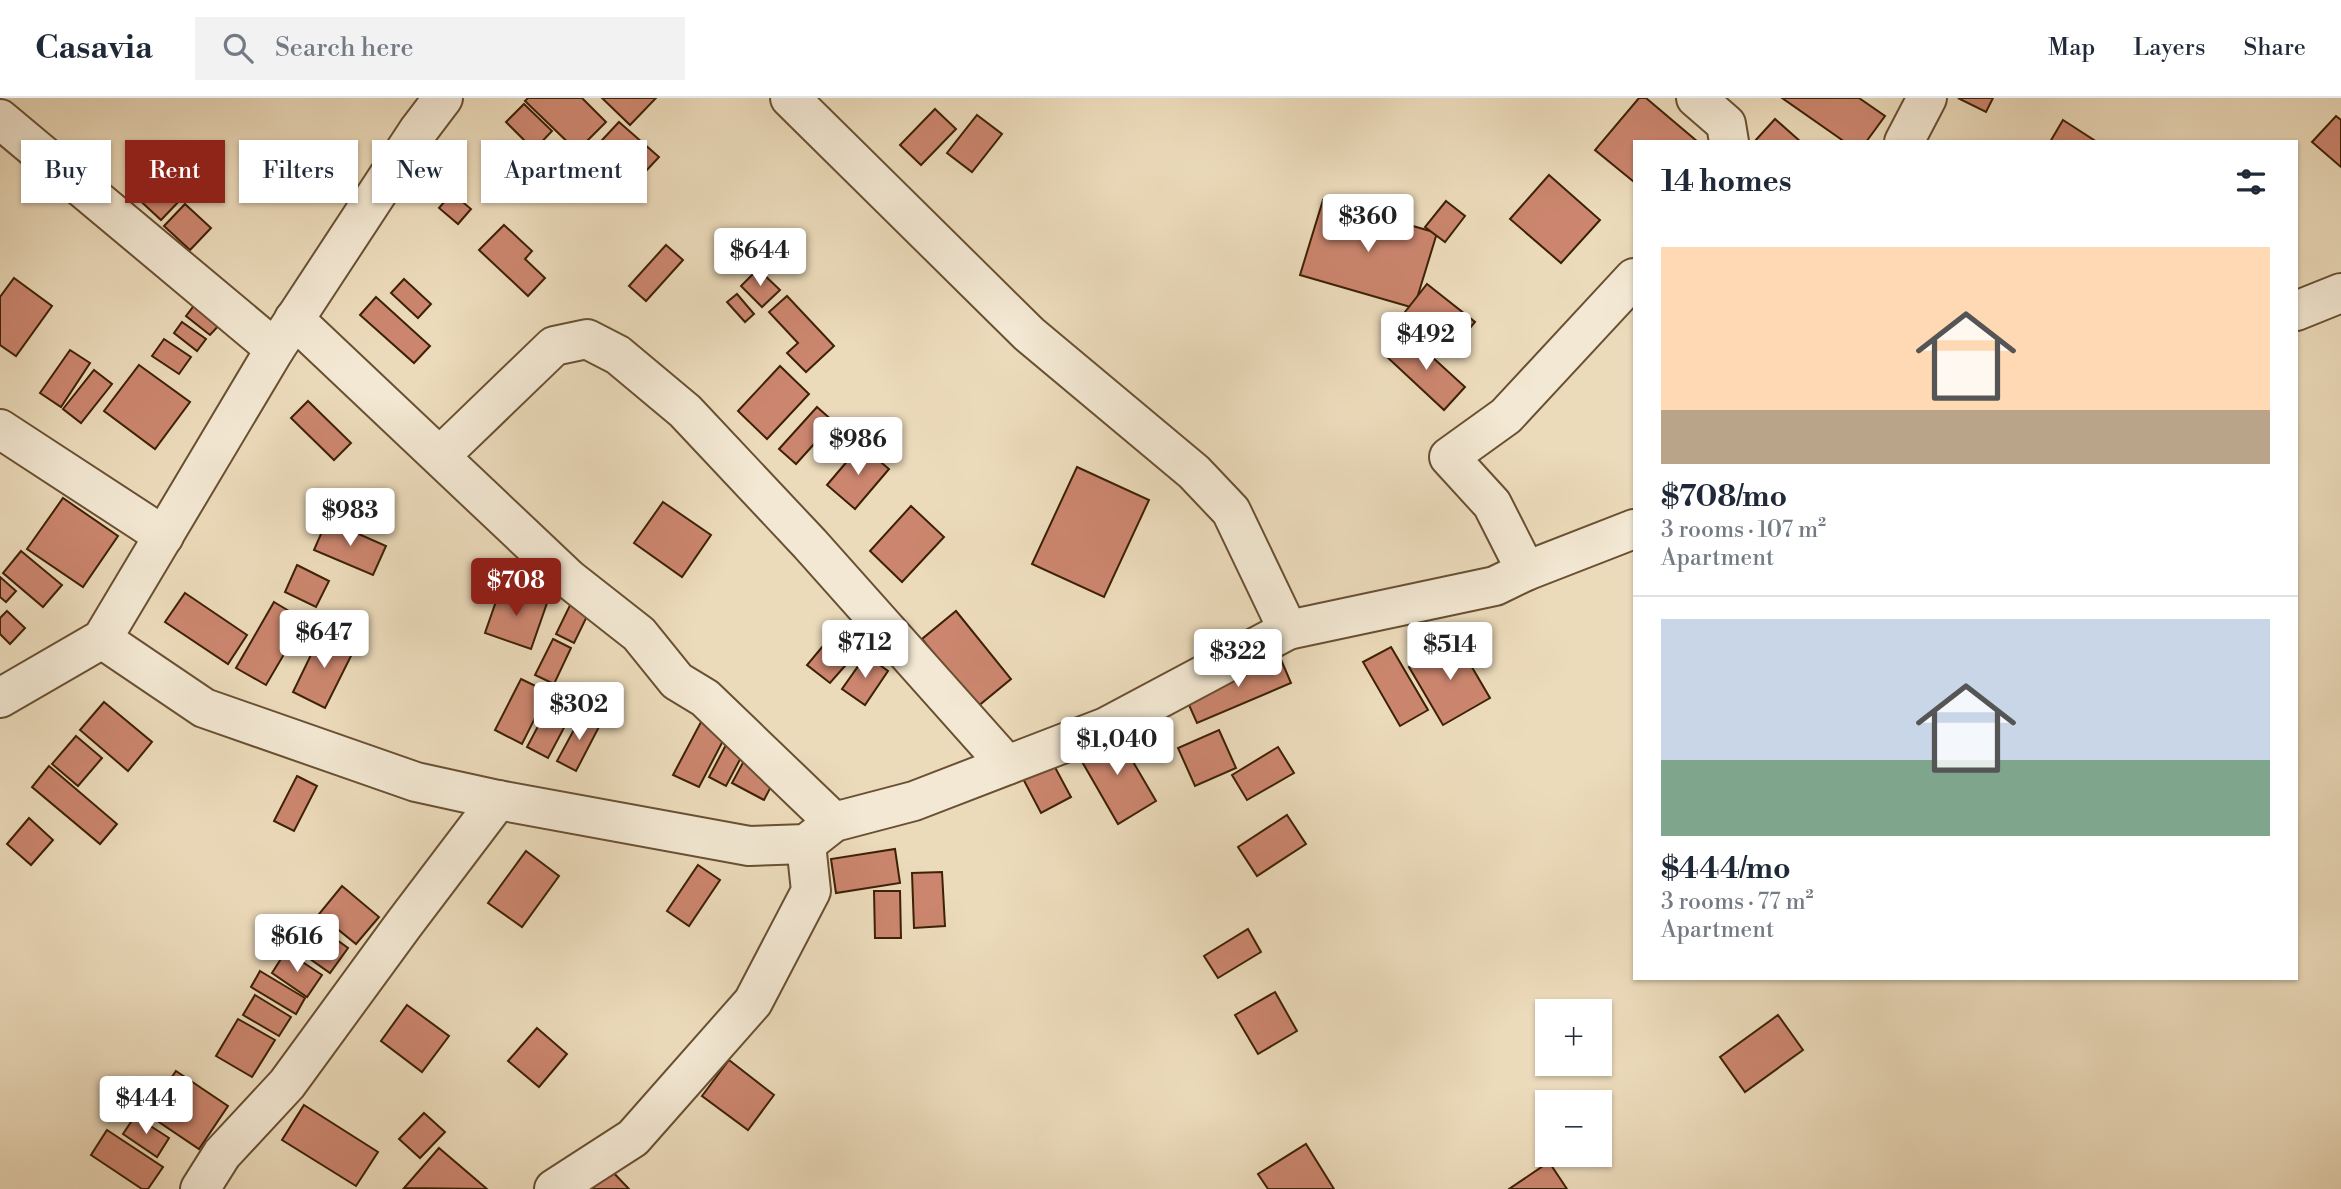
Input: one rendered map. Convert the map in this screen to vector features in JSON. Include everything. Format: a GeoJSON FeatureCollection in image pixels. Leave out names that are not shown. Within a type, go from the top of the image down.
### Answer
{"type":"FeatureCollection","features":[{"type":"Feature","properties":{"kind":"street"},"geometry":{"type":"LineString","coordinates":[[0,698],[102,639],[285,334],[418,131],[443,98]]}},
{"type":"Feature","properties":{"kind":"street"},"geometry":{"type":"LineString","coordinates":[[790,98],[1029,334],[1194,472],[1231,511],[1288,630]]}},
{"type":"Feature","properties":{"kind":"street"},"geometry":{"type":"LineString","coordinates":[[1696,98],[1726,124],[1729,140]]}},
{"type":"Feature","properties":{"kind":"street"},"geometry":{"type":"LineString","coordinates":[[1906,140],[1927,98]]}},
{"type":"Feature","properties":{"kind":"street"},"geometry":{"type":"LineString","coordinates":[[0,119],[285,334],[440,456],[569,579],[639,634],[677,681],[705,698],[820,833],[811,891],[753,1002],[633,1138],[554,1189]]}},
{"type":"Feature","properties":{"kind":"street"},"geometry":{"type":"LineString","coordinates":[[1526,571],[1492,504],[1449,457],[1506,416],[1633,279]]}},
{"type":"Feature","properties":{"kind":"street"},"geometry":{"type":"LineString","coordinates":[[2298,310],[2341,293]]}},
{"type":"Feature","properties":{"kind":"street"},"geometry":{"type":"LineString","coordinates":[[440,456],[554,346],[587,340],[618,355],[685,411],[819,554],[1007,765]]}},
{"type":"Feature","properties":{"kind":"street"},"geometry":{"type":"LineString","coordinates":[[0,429],[164,536]]}},
{"type":"Feature","properties":{"kind":"street"},"geometry":{"type":"LineString","coordinates":[[102,639],[204,708],[416,782],[498,800],[749,846],[820,833],[914,802],[1106,727],[1288,630],[1495,586],[1526,571],[1633,529]]}},
{"type":"Feature","properties":{"kind":"street"},"geometry":{"type":"LineString","coordinates":[[200,1189],[222,1154],[287,1084],[404,923],[498,800]]}},
{"type":"Feature","properties":{"kind":"building"},"geometry":{"type":"Polygon","coordinates":[[[528,98],[582,98],[606,122],[588,140],[566,140],[525,101],[528,98]]]}},
{"type":"Feature","properties":{"kind":"building"},"geometry":{"type":"Polygon","coordinates":[[[602,98],[656,98],[630,125],[602,98]]]}},
{"type":"Feature","properties":{"kind":"building"},"geometry":{"type":"Polygon","coordinates":[[[1639,98],[1646,98],[1696,140],[1633,140],[1633,181],[1595,150],[1639,98]]]}},
{"type":"Feature","properties":{"kind":"building"},"geometry":{"type":"Polygon","coordinates":[[[1782,98],[1859,98],[1885,116],[1867,140],[1842,140],[1782,98]]]}},
{"type":"Feature","properties":{"kind":"building"},"geometry":{"type":"Polygon","coordinates":[[[1958,98],[1993,98],[1986,112],[1958,98]]]}},
{"type":"Feature","properties":{"kind":"building"},"geometry":{"type":"Polygon","coordinates":[[[524,104],[552,131],[543,140],[524,140],[506,122],[524,104]]]}},
{"type":"Feature","properties":{"kind":"building"},"geometry":{"type":"Polygon","coordinates":[[[935,109],[956,129],[921,165],[900,145],[935,109]]]}},
{"type":"Feature","properties":{"kind":"building"},"geometry":{"type":"Polygon","coordinates":[[[977,115],[1002,134],[972,172],[947,153],[977,115]]]}},
{"type":"Feature","properties":{"kind":"building"},"geometry":{"type":"Polygon","coordinates":[[[2336,116],[2341,120],[2341,167],[2312,142],[2336,116]]]}},
{"type":"Feature","properties":{"kind":"building"},"geometry":{"type":"Polygon","coordinates":[[[1775,119],[1799,140],[1756,140],[1775,119]]]}},
{"type":"Feature","properties":{"kind":"building"},"geometry":{"type":"Polygon","coordinates":[[[2063,120],[2094,140],[2051,140],[2063,120]]]}},
{"type":"Feature","properties":{"kind":"building"},"geometry":{"type":"Polygon","coordinates":[[[619,122],[640,140],[602,140],[619,122]]]}},
{"type":"Feature","properties":{"kind":"building"},"geometry":{"type":"Polygon","coordinates":[[[647,146],[659,157],[647,170],[647,146]]]}},
{"type":"Feature","properties":{"kind":"building"},"geometry":{"type":"Polygon","coordinates":[[[1549,175],[1600,220],[1561,263],[1510,219],[1549,175]]]}},
{"type":"Feature","properties":{"kind":"building"},"geometry":{"type":"Polygon","coordinates":[[[1323,200],[1437,233],[1414,308],[1300,275],[1323,200]]]}},
{"type":"Feature","properties":{"kind":"building"},"geometry":{"type":"Polygon","coordinates":[[[1446,201],[1465,216],[1445,242],[1425,227],[1446,201]]]}},
{"type":"Feature","properties":{"kind":"building"},"geometry":{"type":"Polygon","coordinates":[[[143,203],[177,203],[161,220],[143,203]]]}},
{"type":"Feature","properties":{"kind":"building"},"geometry":{"type":"Polygon","coordinates":[[[443,203],[464,203],[471,209],[458,224],[439,208],[443,203]]]}},
{"type":"Feature","properties":{"kind":"building"},"geometry":{"type":"Polygon","coordinates":[[[185,204],[211,228],[190,250],[164,226],[185,204]]]}},
{"type":"Feature","properties":{"kind":"building"},"geometry":{"type":"Polygon","coordinates":[[[504,225],[532,251],[525,259],[545,278],[528,296],[479,250],[504,225]]]}},
{"type":"Feature","properties":{"kind":"building"},"geometry":{"type":"Polygon","coordinates":[[[666,245],[683,260],[646,301],[629,286],[666,245]]]}},
{"type":"Feature","properties":{"kind":"building"},"geometry":{"type":"Polygon","coordinates":[[[758,269],[780,290],[762,307],[741,286],[758,269]]]}},
{"type":"Feature","properties":{"kind":"building"},"geometry":{"type":"Polygon","coordinates":[[[14,278],[52,306],[16,356],[0,345],[0,297],[14,278]]]}},
{"type":"Feature","properties":{"kind":"building"},"geometry":{"type":"Polygon","coordinates":[[[404,279],[431,304],[418,318],[391,293],[404,279]]]}},
{"type":"Feature","properties":{"kind":"building"},"geometry":{"type":"Polygon","coordinates":[[[1427,284],[1475,322],[1452,350],[1405,312],[1427,284]]]}},
{"type":"Feature","properties":{"kind":"building"},"geometry":{"type":"Polygon","coordinates":[[[737,294],[754,314],[745,322],[727,302],[737,294]]]}},
{"type":"Feature","properties":{"kind":"building"},"geometry":{"type":"Polygon","coordinates":[[[787,296],[834,346],[806,372],[787,353],[798,343],[769,312],[787,296]]]}},
{"type":"Feature","properties":{"kind":"building"},"geometry":{"type":"Polygon","coordinates":[[[376,297],[430,346],[414,363],[360,315],[376,297]]]}},
{"type":"Feature","properties":{"kind":"building"},"geometry":{"type":"Polygon","coordinates":[[[196,303],[221,323],[210,335],[186,316],[196,303]]]}},
{"type":"Feature","properties":{"kind":"building"},"geometry":{"type":"Polygon","coordinates":[[[182,322],[206,339],[197,351],[174,333],[182,322]]]}},
{"type":"Feature","properties":{"kind":"building"},"geometry":{"type":"Polygon","coordinates":[[[1407,334],[1465,387],[1444,410],[1386,356],[1407,334]]]}},
{"type":"Feature","properties":{"kind":"building"},"geometry":{"type":"Polygon","coordinates":[[[164,339],[191,357],[179,374],[152,356],[164,339]]]}},
{"type":"Feature","properties":{"kind":"building"},"geometry":{"type":"Polygon","coordinates":[[[70,350],[90,363],[61,407],[40,393],[70,350]]]}},
{"type":"Feature","properties":{"kind":"building"},"geometry":{"type":"Polygon","coordinates":[[[139,365],[190,402],[155,449],[104,411],[139,365]]]}},
{"type":"Feature","properties":{"kind":"building"},"geometry":{"type":"Polygon","coordinates":[[[780,366],[809,394],[767,439],[738,411],[780,366]]]}},
{"type":"Feature","properties":{"kind":"building"},"geometry":{"type":"Polygon","coordinates":[[[94,370],[112,384],[81,423],[63,409],[94,370]]]}},
{"type":"Feature","properties":{"kind":"building"},"geometry":{"type":"Polygon","coordinates":[[[308,401],[351,443],[334,460],[291,418],[308,401]]]}},
{"type":"Feature","properties":{"kind":"building"},"geometry":{"type":"Polygon","coordinates":[[[817,407],[834,422],[796,464],[779,449],[817,407]]]}},
{"type":"Feature","properties":{"kind":"building"},"geometry":{"type":"Polygon","coordinates":[[[861,445],[889,469],[855,509],[827,485],[861,445]]]}},
{"type":"Feature","properties":{"kind":"building"},"geometry":{"type":"Polygon","coordinates":[[[1077,467],[1149,500],[1104,597],[1032,564],[1077,467]]]}},
{"type":"Feature","properties":{"kind":"building"},"geometry":{"type":"Polygon","coordinates":[[[63,498],[118,536],[83,587],[27,549],[63,498]]]}},
{"type":"Feature","properties":{"kind":"building"},"geometry":{"type":"Polygon","coordinates":[[[663,502],[711,535],[682,577],[634,543],[663,502]]]}},
{"type":"Feature","properties":{"kind":"building"},"geometry":{"type":"Polygon","coordinates":[[[911,506],[944,537],[902,582],[870,551],[911,506]]]}},
{"type":"Feature","properties":{"kind":"building"},"geometry":{"type":"Polygon","coordinates":[[[327,520],[386,546],[373,575],[314,550],[327,520]]]}},
{"type":"Feature","properties":{"kind":"building"},"geometry":{"type":"Polygon","coordinates":[[[21,551],[62,585],[43,607],[3,573],[21,551]]]}},
{"type":"Feature","properties":{"kind":"building"},"geometry":{"type":"Polygon","coordinates":[[[297,565],[329,581],[316,607],[285,592],[297,565]]]}},
{"type":"Feature","properties":{"kind":"building"},"geometry":{"type":"Polygon","coordinates":[[[0,577],[16,591],[6,602],[0,597],[0,577]]]}},
{"type":"Feature","properties":{"kind":"building"},"geometry":{"type":"Polygon","coordinates":[[[501,587],[547,603],[531,649],[485,633],[501,587]]]}},
{"type":"Feature","properties":{"kind":"building"},"geometry":{"type":"Polygon","coordinates":[[[185,593],[247,635],[228,664],[165,622],[185,593]]]}},
{"type":"Feature","properties":{"kind":"building"},"geometry":{"type":"Polygon","coordinates":[[[574,597],[592,606],[574,643],[556,634],[574,597]]]}},
{"type":"Feature","properties":{"kind":"building"},"geometry":{"type":"Polygon","coordinates":[[[274,602],[304,620],[266,685],[236,668],[274,602]]]}},
{"type":"Feature","properties":{"kind":"building"},"geometry":{"type":"Polygon","coordinates":[[[7,611],[25,628],[10,644],[0,634],[0,618],[7,611]]]}},
{"type":"Feature","properties":{"kind":"building"},"geometry":{"type":"Polygon","coordinates":[[[956,611],[1011,679],[977,707],[922,639],[956,611]]]}},
{"type":"Feature","properties":{"kind":"building"},"geometry":{"type":"Polygon","coordinates":[[[322,632],[355,648],[325,708],[293,692],[322,632]]]}},
{"type":"Feature","properties":{"kind":"building"},"geometry":{"type":"Polygon","coordinates":[[[553,639],[571,648],[554,684],[535,675],[553,639]]]}},
{"type":"Feature","properties":{"kind":"building"},"geometry":{"type":"Polygon","coordinates":[[[828,640],[851,659],[830,683],[807,665],[828,640]]]}},
{"type":"Feature","properties":{"kind":"building"},"geometry":{"type":"Polygon","coordinates":[[[1456,640],[1490,698],[1443,725],[1409,667],[1456,640]]]}},
{"type":"Feature","properties":{"kind":"building"},"geometry":{"type":"Polygon","coordinates":[[[1391,647],[1428,710],[1400,726],[1363,662],[1391,647]]]}},
{"type":"Feature","properties":{"kind":"building"},"geometry":{"type":"Polygon","coordinates":[[[866,655],[888,671],[865,705],[842,689],[866,655]]]}},
{"type":"Feature","properties":{"kind":"building"},"geometry":{"type":"Polygon","coordinates":[[[1279,655],[1291,683],[1197,723],[1185,696],[1279,655]]]}},
{"type":"Feature","properties":{"kind":"building"},"geometry":{"type":"Polygon","coordinates":[[[521,679],[548,692],[522,744],[495,730],[521,679]]]}},
{"type":"Feature","properties":{"kind":"building"},"geometry":{"type":"Polygon","coordinates":[[[554,696],[575,707],[548,758],[527,747],[554,696]]]}},
{"type":"Feature","properties":{"kind":"building"},"geometry":{"type":"Polygon","coordinates":[[[104,702],[152,742],[128,771],[80,730],[104,702]]]}},
{"type":"Feature","properties":{"kind":"building"},"geometry":{"type":"Polygon","coordinates":[[[583,713],[601,723],[576,771],[557,761],[583,713]]]}},
{"type":"Feature","properties":{"kind":"building"},"geometry":{"type":"Polygon","coordinates":[[[701,722],[726,735],[699,787],[673,775],[701,722]]]}},
{"type":"Feature","properties":{"kind":"building"},"geometry":{"type":"Polygon","coordinates":[[[1219,730],[1236,768],[1195,786],[1178,748],[1219,730]]]}},
{"type":"Feature","properties":{"kind":"building"},"geometry":{"type":"Polygon","coordinates":[[[1115,731],[1156,801],[1118,824],[1077,753],[1115,731]]]}},
{"type":"Feature","properties":{"kind":"building"},"geometry":{"type":"Polygon","coordinates":[[[76,736],[102,758],[78,786],[52,764],[76,736]]]}},
{"type":"Feature","properties":{"kind":"building"},"geometry":{"type":"Polygon","coordinates":[[[728,741],[745,750],[726,786],[709,777],[728,741]]]}},
{"type":"Feature","properties":{"kind":"building"},"geometry":{"type":"Polygon","coordinates":[[[1278,747],[1294,773],[1247,800],[1232,775],[1278,747]]]}},
{"type":"Feature","properties":{"kind":"building"},"geometry":{"type":"Polygon","coordinates":[[[746,757],[778,773],[764,800],[732,783],[746,757]]]}},
{"type":"Feature","properties":{"kind":"building"},"geometry":{"type":"Polygon","coordinates":[[[1050,758],[1071,797],[1041,813],[1020,773],[1050,758]]]}},
{"type":"Feature","properties":{"kind":"building"},"geometry":{"type":"Polygon","coordinates":[[[49,766],[117,824],[100,844],[32,787],[49,766]]]}},
{"type":"Feature","properties":{"kind":"building"},"geometry":{"type":"Polygon","coordinates":[[[297,776],[317,786],[294,831],[274,821],[297,776]]]}},
{"type":"Feature","properties":{"kind":"building"},"geometry":{"type":"Polygon","coordinates":[[[1287,815],[1306,844],[1257,876],[1238,847],[1287,815]]]}},
{"type":"Feature","properties":{"kind":"building"},"geometry":{"type":"Polygon","coordinates":[[[29,818],[53,840],[31,865],[7,844],[29,818]]]}},
{"type":"Feature","properties":{"kind":"building"},"geometry":{"type":"Polygon","coordinates":[[[895,849],[900,883],[836,893],[831,859],[895,849]]]}},
{"type":"Feature","properties":{"kind":"building"},"geometry":{"type":"Polygon","coordinates":[[[526,851],[559,876],[522,927],[488,903],[526,851]]]}},
{"type":"Feature","properties":{"kind":"building"},"geometry":{"type":"Polygon","coordinates":[[[698,865],[720,880],[689,926],[667,911],[698,865]]]}},
{"type":"Feature","properties":{"kind":"building"},"geometry":{"type":"Polygon","coordinates":[[[942,872],[945,926],[914,928],[912,873],[942,872]]]}},
{"type":"Feature","properties":{"kind":"building"},"geometry":{"type":"Polygon","coordinates":[[[342,886],[379,917],[356,944],[319,914],[342,886]]]}},
{"type":"Feature","properties":{"kind":"building"},"geometry":{"type":"Polygon","coordinates":[[[874,891],[900,891],[901,938],[875,938],[874,891]]]}},
{"type":"Feature","properties":{"kind":"building"},"geometry":{"type":"Polygon","coordinates":[[[315,924],[348,948],[330,973],[296,949],[315,924]]]}},
{"type":"Feature","properties":{"kind":"building"},"geometry":{"type":"Polygon","coordinates":[[[1248,929],[1261,952],[1218,978],[1204,956],[1248,929]]]}},
{"type":"Feature","properties":{"kind":"building"},"geometry":{"type":"Polygon","coordinates":[[[286,951],[322,975],[307,997],[272,973],[286,951]]]}},
{"type":"Feature","properties":{"kind":"building"},"geometry":{"type":"Polygon","coordinates":[[[260,971],[305,998],[296,1014],[251,987],[260,971]]]}},
{"type":"Feature","properties":{"kind":"building"},"geometry":{"type":"Polygon","coordinates":[[[1275,992],[1297,1031],[1258,1054],[1235,1015],[1275,992]]]}},
{"type":"Feature","properties":{"kind":"building"},"geometry":{"type":"Polygon","coordinates":[[[255,995],[291,1017],[279,1036],[243,1015],[255,995]]]}},
{"type":"Feature","properties":{"kind":"building"},"geometry":{"type":"Polygon","coordinates":[[[407,1005],[449,1036],[422,1072],[381,1041],[407,1005]]]}},
{"type":"Feature","properties":{"kind":"building"},"geometry":{"type":"Polygon","coordinates":[[[1778,1015],[1803,1050],[1745,1092],[1720,1057],[1778,1015]]]}},
{"type":"Feature","properties":{"kind":"building"},"geometry":{"type":"Polygon","coordinates":[[[238,1019],[275,1040],[252,1077],[216,1056],[238,1019]]]}},
{"type":"Feature","properties":{"kind":"building"},"geometry":{"type":"Polygon","coordinates":[[[537,1028],[567,1054],[539,1087],[508,1061],[537,1028]]]}},
{"type":"Feature","properties":{"kind":"building"},"geometry":{"type":"Polygon","coordinates":[[[729,1060],[774,1095],[748,1130],[702,1096],[729,1060]]]}},
{"type":"Feature","properties":{"kind":"building"},"geometry":{"type":"Polygon","coordinates":[[[176,1071],[228,1106],[199,1149],[147,1114],[176,1071]]]}},
{"type":"Feature","properties":{"kind":"building"},"geometry":{"type":"Polygon","coordinates":[[[304,1105],[378,1152],[356,1186],[282,1140],[304,1105]]]}},
{"type":"Feature","properties":{"kind":"building"},"geometry":{"type":"Polygon","coordinates":[[[424,1113],[445,1132],[420,1158],[399,1139],[424,1113]]]}},
{"type":"Feature","properties":{"kind":"building"},"geometry":{"type":"Polygon","coordinates":[[[135,1116],[169,1138],[157,1157],[123,1134],[135,1116]]]}},
{"type":"Feature","properties":{"kind":"building"},"geometry":{"type":"Polygon","coordinates":[[[107,1130],[163,1167],[148,1189],[142,1189],[91,1155],[107,1130]]]}},
{"type":"Feature","properties":{"kind":"building"},"geometry":{"type":"Polygon","coordinates":[[[1306,1144],[1334,1189],[1268,1189],[1258,1174],[1306,1144]]]}},
{"type":"Feature","properties":{"kind":"building"},"geometry":{"type":"Polygon","coordinates":[[[439,1148],[487,1189],[404,1188],[439,1148]]]}},
{"type":"Feature","properties":{"kind":"building"},"geometry":{"type":"Polygon","coordinates":[[[1542,1167],[1552,1167],[1567,1189],[1509,1189],[1542,1167]]]}},
{"type":"Feature","properties":{"kind":"building"},"geometry":{"type":"Polygon","coordinates":[[[609,1168],[629,1189],[588,1189],[609,1168]]]}}]}
